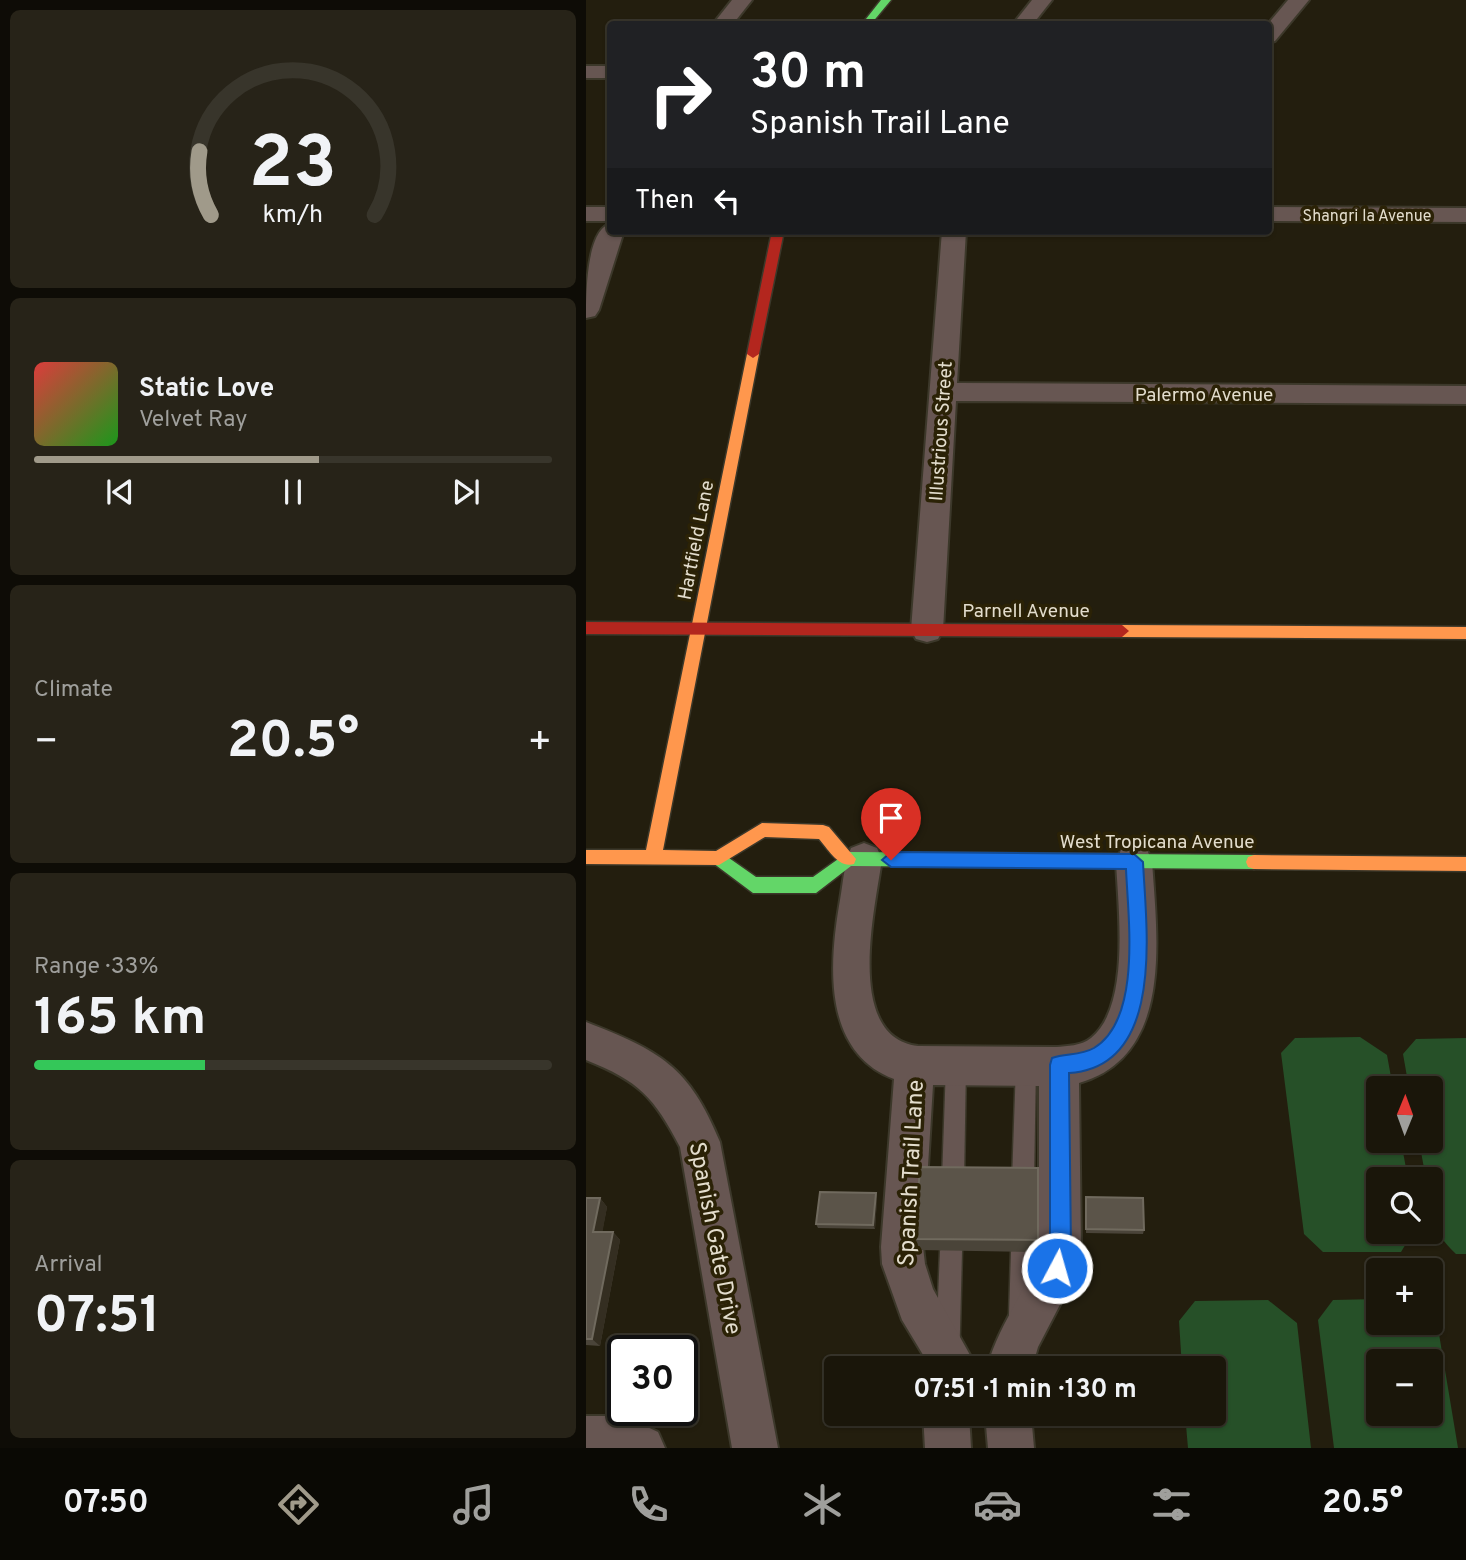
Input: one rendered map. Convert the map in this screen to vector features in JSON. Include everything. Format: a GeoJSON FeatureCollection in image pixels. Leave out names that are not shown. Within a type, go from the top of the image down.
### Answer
{"type":"FeatureCollection","features":[{"type":"Feature","properties":{"kind":"street"},"geometry":{"type":"LineString","coordinates":[[725,21],[742,0]]}},
{"type":"Feature","properties":{"kind":"street"},"geometry":{"type":"LineString","coordinates":[[868,21],[886,0]]}},
{"type":"Feature","properties":{"kind":"street"},"geometry":{"type":"LineString","coordinates":[[1025,21],[1042,0]]}},
{"type":"Feature","properties":{"kind":"street"},"geometry":{"type":"LineString","coordinates":[[1272,32],[1299,0]]}},
{"type":"Feature","properties":{"kind":"street"},"geometry":{"type":"LineString","coordinates":[[586,72],[607,72]]}},
{"type":"Feature","properties":{"kind":"street"},"geometry":{"type":"LineString","coordinates":[[586,214],[607,214]]}},
{"type":"Feature","properties":{"kind":"street","name":"Shangri la Avenue"},"geometry":{"type":"LineString","coordinates":[[1272,215],[1466,215]]}},
{"type":"Feature","properties":{"kind":"street"},"geometry":{"type":"LineString","coordinates":[[586,310],[611,235]]}},
{"type":"Feature","properties":{"kind":"street","name":"Hartfield Lane"},"geometry":{"type":"LineString","coordinates":[[652,858],[777,235]]}},
{"type":"Feature","properties":{"kind":"street","name":"Illustrious Street"},"geometry":{"type":"LineString","coordinates":[[927,630],[954,235]]}},
{"type":"Feature","properties":{"kind":"street","name":"Palermo Avenue"},"geometry":{"type":"LineString","coordinates":[[943,392],[1466,395]]}},
{"type":"Feature","properties":{"kind":"street","name":"Parnell Avenue"},"geometry":{"type":"LineString","coordinates":[[586,628],[1466,633]]}},
{"type":"Feature","properties":{"kind":"street"},"geometry":{"type":"LineString","coordinates":[[586,857],[719,858],[762,830],[823,832],[856,859],[816,885],[753,885],[719,858]]}},
{"type":"Feature","properties":{"kind":"street","name":"West Tropicana Avenue"},"geometry":{"type":"LineString","coordinates":[[856,859],[1466,864]]}},
{"type":"Feature","properties":{"kind":"street","name":"Spanish Trail Lane"},"geometry":{"type":"LineString","coordinates":[[856,859],[852,964],[855,1004],[874,1046],[899,1063],[956,1065],[1082,1063],[1102,1054],[1110,1046],[1126,1018],[1135,993],[1138,966],[1134,862]]}},
{"type":"Feature","properties":{"kind":"street","name":"Spanish Gate Drive"},"geometry":{"type":"LineString","coordinates":[[586,1041],[632,1059],[655,1076],[674,1094],[700,1142],[755,1448]]}},
{"type":"Feature","properties":{"kind":"street","name":"Spanish Trail Lane"},"geometry":{"type":"LineString","coordinates":[[915,1064],[902,1247],[903,1272],[909,1292],[945,1356]]}},
{"type":"Feature","properties":{"kind":"street"},"geometry":{"type":"LineString","coordinates":[[1015,1353],[1057,1268],[1060,1250],[1042,1065]]}},
{"type":"Feature","properties":{"kind":"street"},"geometry":{"type":"LineString","coordinates":[[947,1426],[948,1448]]}},
{"type":"Feature","properties":{"kind":"street"},"geometry":{"type":"LineString","coordinates":[[1009,1426],[1011,1448]]}},
{"type":"Feature","properties":{"kind":"street"},"geometry":{"type":"LineString","coordinates":[[586,1439],[624,1439],[642,1448]]}},
{"type":"Feature","properties":{"kind":"lane"},"geometry":{"type":"LineString","coordinates":[[953,1180],[956,1065]]}},
{"type":"Feature","properties":{"kind":"lane"},"geometry":{"type":"LineString","coordinates":[[1023,1181],[1042,1065]]}},
{"type":"Feature","properties":{"kind":"lane"},"geometry":{"type":"LineString","coordinates":[[948,1356],[951,1251]]}},
{"type":"Feature","properties":{"kind":"lane"},"geometry":{"type":"LineString","coordinates":[[1015,1353],[1022,1252]]}},
{"type":"Feature","properties":{"kind":"green space"},"geometry":{"type":"Polygon","coordinates":[[[1360,1037],[1387,1055],[1391,1076],[1366,1076],[1366,1153],[1403,1153],[1406,1167],[1366,1167],[1366,1244],[1406,1244],[1401,1252],[1323,1252],[1304,1234],[1281,1053],[1295,1038],[1360,1037]]]}},
{"type":"Feature","properties":{"kind":"green space"},"geometry":{"type":"Polygon","coordinates":[[[1466,1038],[1466,1254],[1456,1254],[1443,1240],[1443,1167],[1424,1167],[1421,1153],[1444,1153],[1444,1076],[1407,1076],[1403,1054],[1416,1039],[1466,1038]]]}},
{"type":"Feature","properties":{"kind":"green space"},"geometry":{"type":"Polygon","coordinates":[[[1366,1299],[1366,1335],[1439,1335],[1442,1349],[1366,1349],[1366,1426],[1443,1426],[1443,1358],[1458,1448],[1334,1448],[1318,1320],[1333,1300],[1366,1299]]]}},
{"type":"Feature","properties":{"kind":"green space"},"geometry":{"type":"Polygon","coordinates":[[[1268,1300],[1297,1323],[1311,1448],[1188,1448],[1186,1426],[1226,1426],[1226,1356],[1181,1356],[1179,1321],[1195,1301],[1268,1300]]]}},
{"type":"Feature","properties":{"kind":"building"},"geometry":{"type":"Polygon","coordinates":[[[920,1167],[1038,1168],[1038,1240],[915,1239],[920,1167]]]}},
{"type":"Feature","properties":{"kind":"building"},"geometry":{"type":"Polygon","coordinates":[[[820,1192],[876,1193],[873,1225],[816,1224],[820,1192]]]}},
{"type":"Feature","properties":{"kind":"building"},"geometry":{"type":"Polygon","coordinates":[[[1086,1197],[1143,1198],[1144,1230],[1086,1229],[1086,1197]]]}},
{"type":"Feature","properties":{"kind":"building"},"geometry":{"type":"Polygon","coordinates":[[[586,1198],[600,1198],[593,1232],[613,1232],[592,1339],[586,1339],[586,1198]]]}},
{"type":"Feature","properties":{"kind":"traffic: fast"},"geometry":{"type":"LineString","coordinates":[[868,21],[886,0]]}},
{"type":"Feature","properties":{"kind":"traffic: fast"},"geometry":{"type":"LineString","coordinates":[[719,858],[753,885],[816,885],[848,859],[1254,862]]}},
{"type":"Feature","properties":{"kind":"traffic: slow"},"geometry":{"type":"LineString","coordinates":[[653,858],[753,354]]}},
{"type":"Feature","properties":{"kind":"traffic: slow"},"geometry":{"type":"LineString","coordinates":[[1122,631],[1466,633]]}},
{"type":"Feature","properties":{"kind":"traffic: slow"},"geometry":{"type":"LineString","coordinates":[[586,857],[719,858],[762,830],[823,832],[848,859]]}},
{"type":"Feature","properties":{"kind":"traffic: slow"},"geometry":{"type":"LineString","coordinates":[[1254,862],[1466,864]]}},
{"type":"Feature","properties":{"kind":"traffic: jam"},"geometry":{"type":"LineString","coordinates":[[753,354],[777,235]]}},
{"type":"Feature","properties":{"kind":"traffic: jam"},"geometry":{"type":"LineString","coordinates":[[586,628],[1122,631]]}},
{"type":"Feature","properties":{"kind":"route"},"geometry":{"type":"LineString","coordinates":[[891,860],[1134,862],[1138,966],[1135,993],[1126,1018],[1110,1046],[1102,1054],[1082,1063],[1059,1065],[1060,1250],[1057,1268]]}}]}
